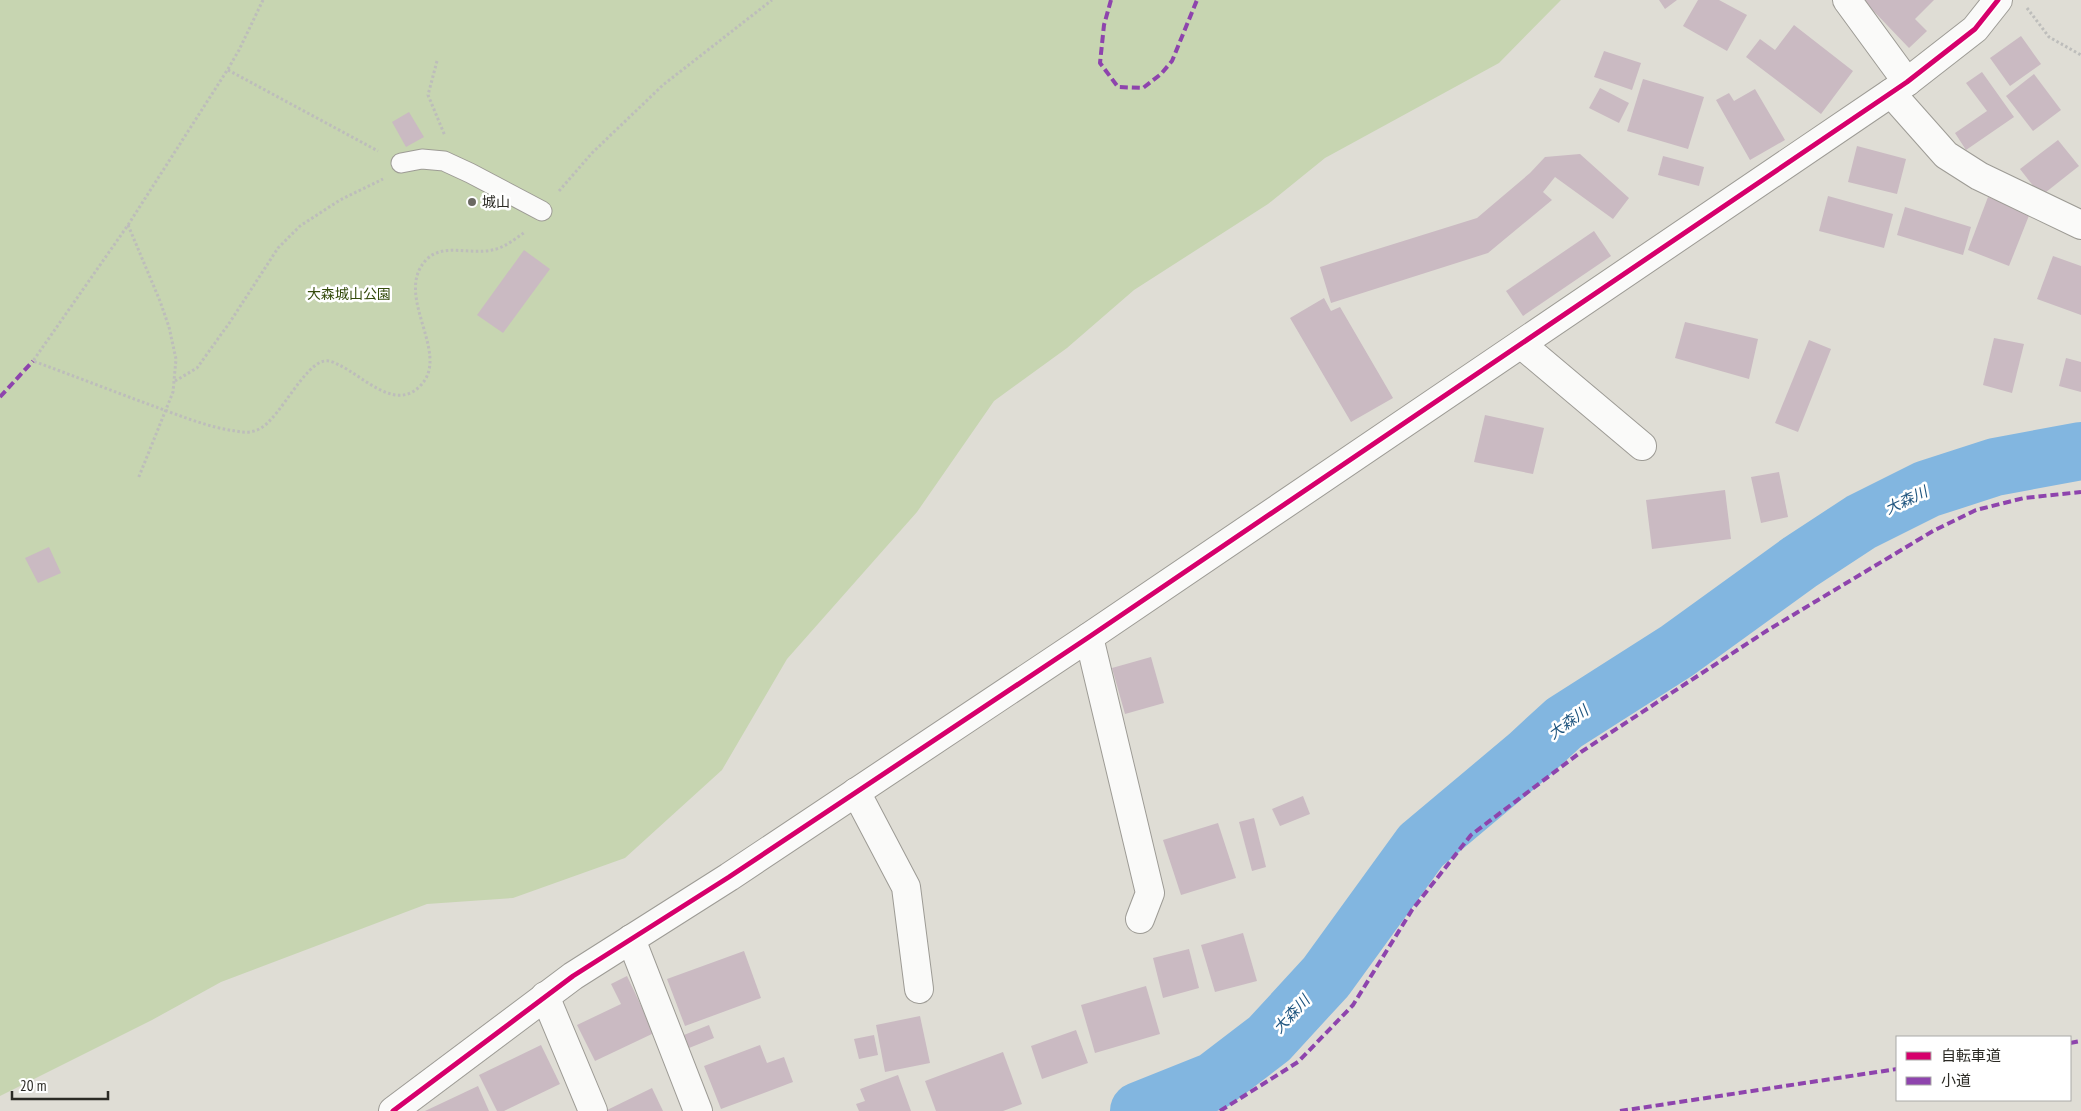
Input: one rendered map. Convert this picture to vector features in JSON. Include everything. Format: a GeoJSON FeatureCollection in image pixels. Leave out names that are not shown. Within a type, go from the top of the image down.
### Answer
{"type":"FeatureCollection","features":[{"type":"Feature","properties":{"kind":"street"},"geometry":{"type":"LineString","coordinates":[[1847,0],[1899,88],[1946,155],[1980,176],[2081,226]]}},
{"type":"Feature","properties":{"kind":"street"},"geometry":{"type":"LineString","coordinates":[[396,1110],[573,976],[856,792],[1089,637],[1899,88],[1975,29],[1998,0]]}},
{"type":"Feature","properties":{"kind":"street"},"geometry":{"type":"LineString","coordinates":[[1522,345],[1642,446]]}},
{"type":"Feature","properties":{"kind":"street"},"geometry":{"type":"LineString","coordinates":[[1089,637],[1150,893],[1140,919]]}},
{"type":"Feature","properties":{"kind":"street"},"geometry":{"type":"LineString","coordinates":[[856,792],[906,887],[919,988]]}},
{"type":"Feature","properties":{"kind":"street"},"geometry":{"type":"LineString","coordinates":[[630,939],[698,1111]]}},
{"type":"Feature","properties":{"kind":"street"},"geometry":{"type":"LineString","coordinates":[[546,996],[593,1111]]}},
{"type":"Feature","properties":{"kind":"lane"},"geometry":{"type":"LineString","coordinates":[[401,163],[434,159],[454,165],[542,211]]}},
{"type":"Feature","properties":{"kind":"path"},"geometry":{"type":"LineString","coordinates":[[263,0],[228,70],[128,225],[32,361],[166,410],[235,431],[252,432],[262,428],[306,374],[315,365],[325,361],[352,371],[376,388],[387,393],[403,396],[419,388],[427,377],[429,346],[417,306],[416,289],[421,266],[431,255],[445,249],[480,252],[502,247],[524,233],[592,153],[663,85],[772,0]]}},
{"type":"Feature","properties":{"kind":"path"},"geometry":{"type":"LineString","coordinates":[[2026,8],[2049,37],[2081,55]]}},
{"type":"Feature","properties":{"kind":"path"},"geometry":{"type":"LineString","coordinates":[[437,61],[428,95],[454,165]]}},
{"type":"Feature","properties":{"kind":"path"},"geometry":{"type":"LineString","coordinates":[[175,381],[197,368],[230,322],[278,248],[300,226],[340,200],[386,177],[401,163],[228,70]]}},
{"type":"Feature","properties":{"kind":"path"},"geometry":{"type":"LineString","coordinates":[[128,225],[169,327],[176,359],[173,392],[138,479]]}},
{"type":"Feature","properties":{"kind":"green space","name":"大森城山公園"},"geometry":{"type":"Polygon","coordinates":[[[0,0],[1561,0],[1499,63],[1325,158],[1268,204],[1134,290],[1067,348],[994,401],[917,512],[787,659],[722,770],[625,858],[513,898],[427,904],[221,982],[152,1020],[0,1096],[0,0]]]}},
{"type":"Feature","properties":{"kind":"building"},"geometry":{"type":"Polygon","coordinates":[[[1659,0],[1677,0],[1665,9],[1659,0]]]}},
{"type":"Feature","properties":{"kind":"building"},"geometry":{"type":"Polygon","coordinates":[[[1698,0],[1719,0],[1747,15],[1727,51],[1683,26],[1698,0]]]}},
{"type":"Feature","properties":{"kind":"building"},"geometry":{"type":"Polygon","coordinates":[[[1863,0],[1934,0],[1915,19],[1927,31],[1909,48],[1863,0]]]}},
{"type":"Feature","properties":{"kind":"building"},"geometry":{"type":"Polygon","coordinates":[[[1794,25],[1853,71],[1821,114],[1746,57],[1760,39],[1775,50],[1794,25]]]}},
{"type":"Feature","properties":{"kind":"building"},"geometry":{"type":"Polygon","coordinates":[[[2021,36],[2041,64],[2010,86],[1990,58],[2021,36]]]}},
{"type":"Feature","properties":{"kind":"building"},"geometry":{"type":"Polygon","coordinates":[[[1604,51],[1641,63],[1632,90],[1594,77],[1604,51]]]}},
{"type":"Feature","properties":{"kind":"building"},"geometry":{"type":"Polygon","coordinates":[[[1982,72],[2014,117],[1966,150],[1955,133],[1987,111],[1966,83],[1982,72]]]}},
{"type":"Feature","properties":{"kind":"building"},"geometry":{"type":"Polygon","coordinates":[[[2034,74],[2061,110],[2033,131],[2006,96],[2034,74]]]}},
{"type":"Feature","properties":{"kind":"building"},"geometry":{"type":"Polygon","coordinates":[[[1643,79],[1704,97],[1688,149],[1627,131],[1643,79]]]}},
{"type":"Feature","properties":{"kind":"building"},"geometry":{"type":"Polygon","coordinates":[[[1600,88],[1629,103],[1619,123],[1589,108],[1600,88]]]}},
{"type":"Feature","properties":{"kind":"building"},"geometry":{"type":"Polygon","coordinates":[[[1755,89],[1785,140],[1750,160],[1716,100],[1729,93],[1734,101],[1755,89]]]}},
{"type":"Feature","properties":{"kind":"building"},"geometry":{"type":"Polygon","coordinates":[[[409,112],[424,137],[406,147],[392,122],[409,112]]]}},
{"type":"Feature","properties":{"kind":"building"},"geometry":{"type":"Polygon","coordinates":[[[2058,140],[2079,166],[2041,196],[2020,169],[2058,140]]]}},
{"type":"Feature","properties":{"kind":"building"},"geometry":{"type":"Polygon","coordinates":[[[1857,146],[1906,159],[1897,194],[1848,182],[1857,146]]]}},
{"type":"Feature","properties":{"kind":"building"},"geometry":{"type":"Polygon","coordinates":[[[1580,154],[1629,198],[1613,219],[1555,177],[1543,192],[1552,200],[1488,253],[1331,303],[1320,267],[1477,218],[1530,173],[1545,157],[1580,154]]]}},
{"type":"Feature","properties":{"kind":"building"},"geometry":{"type":"Polygon","coordinates":[[[1663,156],[1704,167],[1699,186],[1658,175],[1663,156]]]}},
{"type":"Feature","properties":{"kind":"building"},"geometry":{"type":"Polygon","coordinates":[[[1828,196],[1893,214],[1884,248],[1819,231],[1828,196]]]}},
{"type":"Feature","properties":{"kind":"building"},"geometry":{"type":"Polygon","coordinates":[[[1988,197],[2030,213],[2009,266],[1968,250],[1988,197]]]}},
{"type":"Feature","properties":{"kind":"building"},"geometry":{"type":"Polygon","coordinates":[[[1905,207],[1971,227],[1963,255],[1897,235],[1905,207]]]}},
{"type":"Feature","properties":{"kind":"building"},"geometry":{"type":"Polygon","coordinates":[[[1594,231],[1611,256],[1523,316],[1506,291],[1594,231]]]}},
{"type":"Feature","properties":{"kind":"building"},"geometry":{"type":"Polygon","coordinates":[[[524,250],[550,269],[503,333],[477,315],[524,250]]]}},
{"type":"Feature","properties":{"kind":"building"},"geometry":{"type":"Polygon","coordinates":[[[2053,256],[2081,266],[2081,315],[2037,299],[2053,256]]]}},
{"type":"Feature","properties":{"kind":"building"},"geometry":{"type":"Polygon","coordinates":[[[1324,298],[1331,311],[1340,307],[1393,398],[1351,422],[1290,318],[1324,298]]]}},
{"type":"Feature","properties":{"kind":"building"},"geometry":{"type":"Polygon","coordinates":[[[1685,322],[1758,339],[1749,379],[1675,358],[1685,322]]]}},
{"type":"Feature","properties":{"kind":"building"},"geometry":{"type":"Polygon","coordinates":[[[1994,338],[2024,344],[2012,393],[1983,385],[1994,338]]]}},
{"type":"Feature","properties":{"kind":"building"},"geometry":{"type":"Polygon","coordinates":[[[1809,340],[1831,349],[1798,432],[1775,423],[1809,340]]]}},
{"type":"Feature","properties":{"kind":"building"},"geometry":{"type":"Polygon","coordinates":[[[2066,358],[2081,362],[2081,392],[2059,386],[2066,358]]]}},
{"type":"Feature","properties":{"kind":"building"},"geometry":{"type":"Polygon","coordinates":[[[1485,415],[1544,428],[1533,474],[1474,462],[1485,415]]]}},
{"type":"Feature","properties":{"kind":"building"},"geometry":{"type":"Polygon","coordinates":[[[1779,472],[1788,517],[1761,523],[1751,477],[1779,472]]]}},
{"type":"Feature","properties":{"kind":"building"},"geometry":{"type":"Polygon","coordinates":[[[1725,490],[1731,539],[1652,549],[1646,500],[1725,490]]]}},
{"type":"Feature","properties":{"kind":"building"},"geometry":{"type":"Polygon","coordinates":[[[49,547],[61,573],[38,583],[25,558],[49,547]]]}},
{"type":"Feature","properties":{"kind":"building"},"geometry":{"type":"Polygon","coordinates":[[[1151,657],[1164,703],[1125,714],[1112,668],[1151,657]]]}},
{"type":"Feature","properties":{"kind":"building"},"geometry":{"type":"Polygon","coordinates":[[[1303,796],[1310,814],[1280,826],[1272,809],[1303,796]]]}},
{"type":"Feature","properties":{"kind":"building"},"geometry":{"type":"Polygon","coordinates":[[[1254,818],[1266,867],[1252,871],[1239,822],[1254,818]]]}},
{"type":"Feature","properties":{"kind":"building"},"geometry":{"type":"Polygon","coordinates":[[[1218,823],[1236,878],[1181,895],[1163,840],[1218,823]]]}},
{"type":"Feature","properties":{"kind":"building"},"geometry":{"type":"Polygon","coordinates":[[[1243,933],[1257,981],[1215,992],[1201,945],[1243,933]]]}},
{"type":"Feature","properties":{"kind":"building"},"geometry":{"type":"Polygon","coordinates":[[[1189,949],[1199,988],[1163,998],[1153,958],[1189,949]]]}},
{"type":"Feature","properties":{"kind":"building"},"geometry":{"type":"Polygon","coordinates":[[[744,951],[761,998],[685,1026],[667,979],[744,951]]]}},
{"type":"Feature","properties":{"kind":"building"},"geometry":{"type":"Polygon","coordinates":[[[627,976],[654,1033],[595,1061],[577,1025],[621,1004],[611,984],[627,976]]]}},
{"type":"Feature","properties":{"kind":"building"},"geometry":{"type":"Polygon","coordinates":[[[1146,986],[1160,1034],[1095,1053],[1081,1005],[1146,986]]]}},
{"type":"Feature","properties":{"kind":"building"},"geometry":{"type":"Polygon","coordinates":[[[920,1016],[930,1063],[885,1072],[876,1025],[920,1016]]]}},
{"type":"Feature","properties":{"kind":"building"},"geometry":{"type":"Polygon","coordinates":[[[709,1025],[714,1038],[689,1048],[684,1035],[709,1025]]]}},
{"type":"Feature","properties":{"kind":"building"},"geometry":{"type":"Polygon","coordinates":[[[1076,1030],[1088,1063],[1042,1079],[1031,1046],[1076,1030]]]}},
{"type":"Feature","properties":{"kind":"building"},"geometry":{"type":"Polygon","coordinates":[[[874,1035],[878,1055],[859,1059],[854,1039],[874,1035]]]}},
{"type":"Feature","properties":{"kind":"building"},"geometry":{"type":"Polygon","coordinates":[[[541,1045],[560,1084],[504,1111],[497,1111],[479,1075],[541,1045]]]}},
{"type":"Feature","properties":{"kind":"building"},"geometry":{"type":"Polygon","coordinates":[[[760,1045],[767,1063],[784,1057],[793,1082],[721,1109],[704,1066],[760,1045]]]}},
{"type":"Feature","properties":{"kind":"building"},"geometry":{"type":"Polygon","coordinates":[[[1003,1052],[1022,1104],[1003,1111],[936,1111],[925,1081],[1003,1052]]]}},
{"type":"Feature","properties":{"kind":"building"},"geometry":{"type":"Polygon","coordinates":[[[898,1075],[911,1111],[859,1111],[856,1104],[865,1101],[860,1089],[898,1075]]]}},
{"type":"Feature","properties":{"kind":"building"},"geometry":{"type":"Polygon","coordinates":[[[478,1086],[489,1111],[425,1111],[478,1086]]]}},
{"type":"Feature","properties":{"kind":"building"},"geometry":{"type":"Polygon","coordinates":[[[652,1088],[663,1111],[605,1111],[652,1088]]]}},
{"type":"Feature","properties":{"kind":"waterway","name":"大森川"},"geometry":{"type":"LineString","coordinates":[[1139,1111],[1214,1081],[1269,1039],[1326,977],[1421,846],[1527,757],[1564,723],[1677,651],[1800,562],[1861,522],[1927,489],[1995,467],[2081,451]]}},
{"type":"Feature","properties":{"kind":"marked path"},"geometry":{"type":"LineString","coordinates":[[1111,0],[1104,25],[1100,63],[1118,87],[1143,88],[1161,74],[1172,61],[1197,0]]}},
{"type":"Feature","properties":{"kind":"marked path"},"geometry":{"type":"LineString","coordinates":[[0,397],[33,361]]}},
{"type":"Feature","properties":{"kind":"marked path"},"geometry":{"type":"LineString","coordinates":[[1220,1111],[1298,1062],[1353,1005],[1412,910],[1471,835],[1581,752],[1768,630],[1933,531],[1976,510],[2024,498],[2081,492]]}},
{"type":"Feature","properties":{"kind":"marked path"},"geometry":{"type":"LineString","coordinates":[[2071,1043],[2081,1041]]}},
{"type":"Feature","properties":{"kind":"marked path"},"geometry":{"type":"LineString","coordinates":[[1620,1111],[1896,1069]]}},
{"type":"Feature","properties":{"kind":"cycle path"},"geometry":{"type":"LineString","coordinates":[[393,1111],[573,976],[729,877],[1089,637],[1907,82],[1975,29],[1998,0]]}},
{"type":"Feature","properties":{"kind":"place","name":"城山"},"geometry":{"type":"Point","coordinates":[472,202]}}]}
